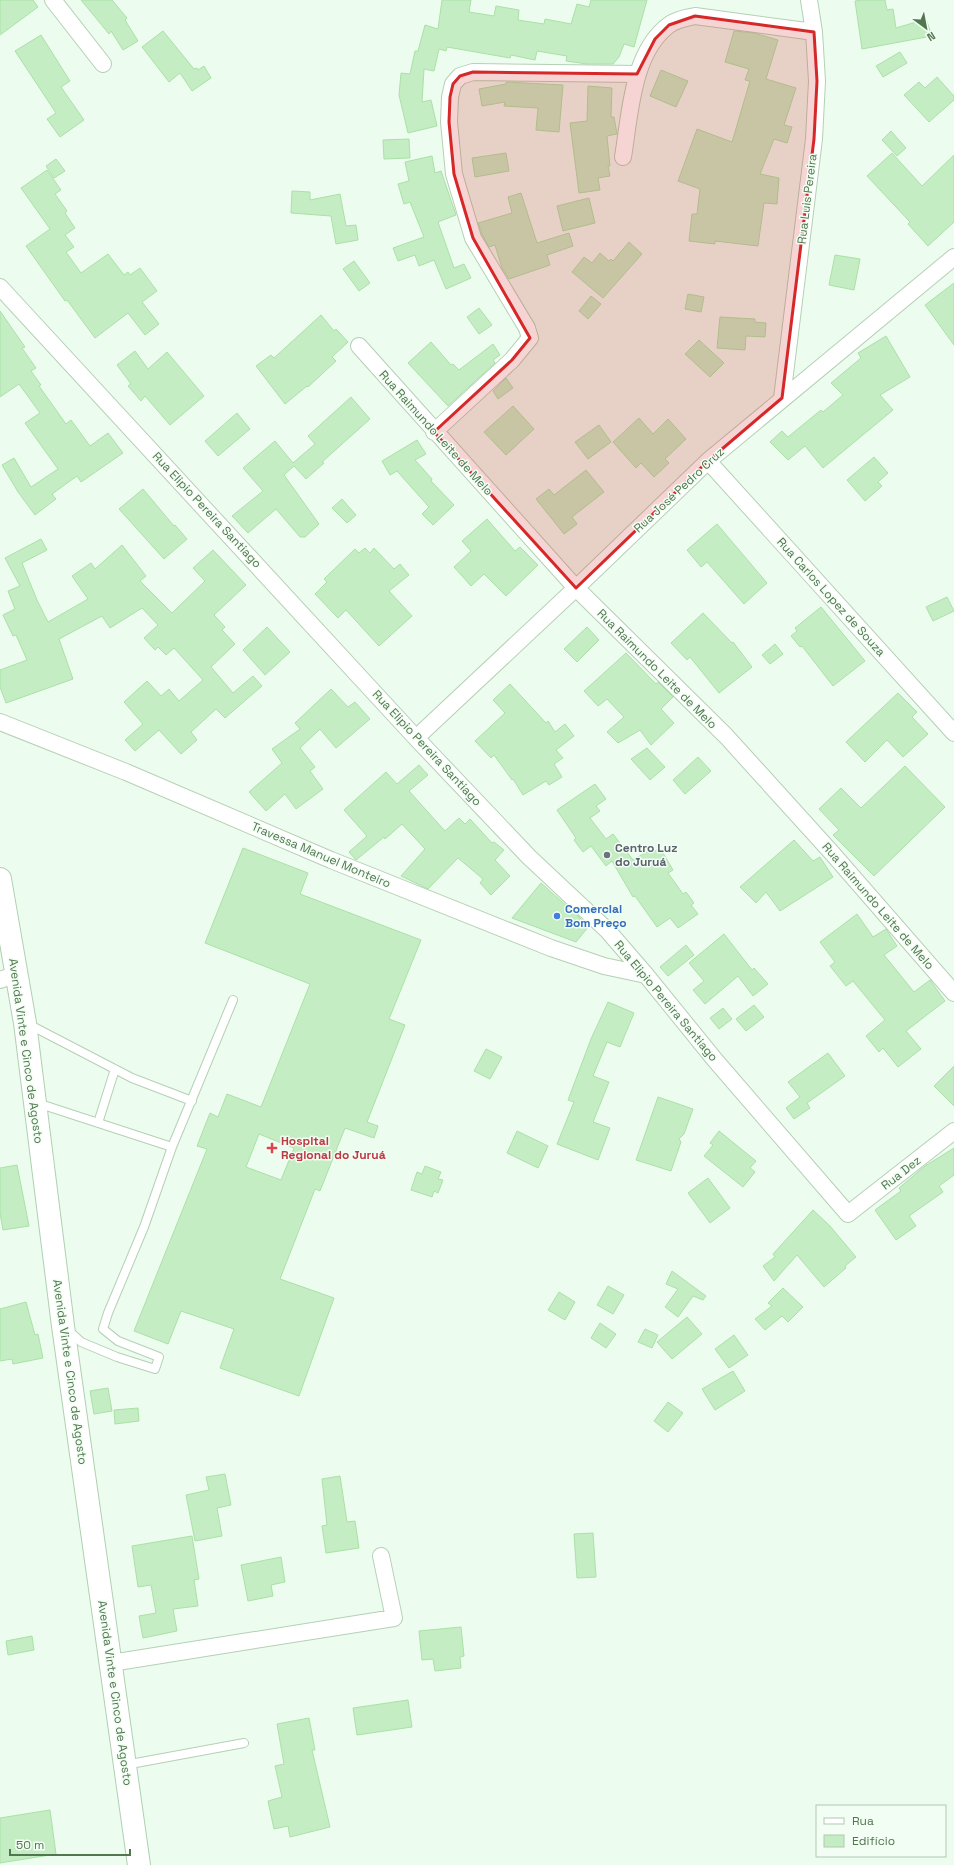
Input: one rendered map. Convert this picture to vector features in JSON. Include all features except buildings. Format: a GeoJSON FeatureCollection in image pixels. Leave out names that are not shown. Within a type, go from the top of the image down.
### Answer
{"type":"FeatureCollection","features":[{"type":"Feature","properties":{"kind":"main road","name":"Avenida Vinte e Cinco de Agosto"},"geometry":{"type":"LineString","coordinates":[[0,879],[8,977],[25,1023],[63,1326],[138,1865]]}},
{"type":"Feature","properties":{"kind":"street"},"geometry":{"type":"LineString","coordinates":[[53,0],[103,64]]}},
{"type":"Feature","properties":{"kind":"street","name":"Rua Luis Pereira"},"geometry":{"type":"LineString","coordinates":[[782,398],[814,139],[817,81],[814,32],[809,0]]}},
{"type":"Feature","properties":{"kind":"street"},"geometry":{"type":"LineString","coordinates":[[623,157],[637,74],[655,39],[669,25],[680,19],[695,16],[814,32]]}},
{"type":"Feature","properties":{"kind":"street"},"geometry":{"type":"LineString","coordinates":[[434,432],[512,360],[530,338],[527,328],[473,238],[454,174],[448,122],[450,97],[453,84],[460,76],[473,72],[637,74]]}},
{"type":"Feature","properties":{"kind":"street","name":"Rua José Pedro Cruz"},"geometry":{"type":"LineString","coordinates":[[416,738],[576,588],[708,461],[782,398],[954,257]]}},
{"type":"Feature","properties":{"kind":"street","name":"Rua Elipio Pereira Santiago"},"geometry":{"type":"LineString","coordinates":[[0,287],[416,738],[529,857],[608,931],[848,1214]]}},
{"type":"Feature","properties":{"kind":"street","name":"Rua Raimundo Leite de Melo"},"geometry":{"type":"LineString","coordinates":[[360,346],[434,432],[576,588],[726,736],[832,853],[954,993]]}},
{"type":"Feature","properties":{"kind":"street","name":"Rua Carlos Lopez de Souza"},"geometry":{"type":"LineString","coordinates":[[708,461],[954,733]]}},
{"type":"Feature","properties":{"kind":"street","name":"Travessa Manuel Monteiro"},"geometry":{"type":"LineString","coordinates":[[0,722],[126,772],[331,860],[551,948],[604,966],[646,975]]}},
{"type":"Feature","properties":{"kind":"street","name":"Rua Dez"},"geometry":{"type":"LineString","coordinates":[[848,1214],[954,1131]]}},
{"type":"Feature","properties":{"kind":"street"},"geometry":{"type":"LineString","coordinates":[[111,1663],[394,1618],[381,1556]]}},
{"type":"Feature","properties":{"kind":"lane"},"geometry":{"type":"LineString","coordinates":[[63,1326],[81,1342],[117,1357],[155,1368],[159,1357],[118,1341],[103,1329],[108,1313],[144,1227],[172,1147],[233,1000]]}},
{"type":"Feature","properties":{"kind":"lane"},"geometry":{"type":"LineString","coordinates":[[25,1023],[115,1070],[192,1101]]}},
{"type":"Feature","properties":{"kind":"lane"},"geometry":{"type":"LineString","coordinates":[[98,1123],[115,1070]]}},
{"type":"Feature","properties":{"kind":"lane"},"geometry":{"type":"LineString","coordinates":[[34,1102],[172,1147]]}},
{"type":"Feature","properties":{"kind":"lane"},"geometry":{"type":"LineString","coordinates":[[125,1765],[244,1742]]}},
{"type":"Feature","properties":{"kind":"highlighted area"},"geometry":{"type":"Polygon","coordinates":[[[695,16],[814,32],[817,81],[814,139],[782,398],[708,461],[576,588],[434,432],[512,360],[530,338],[473,238],[454,174],[449,122],[450,97],[453,84],[460,76],[473,72],[637,74],[655,39],[669,25],[695,16]]]}},
{"type":"Feature","properties":{"kind":"place","name":"Centro Luz do Juruá"},"geometry":{"type":"Point","coordinates":[607,855]}},
{"type":"Feature","properties":{"kind":"place","name":"Comercial Bom Preço"},"geometry":{"type":"Point","coordinates":[557,916]}},
{"type":"Feature","properties":{"kind":"place","name":"Hospital Regional do Juruá"},"geometry":{"type":"Point","coordinates":[272,1148]}}]}
